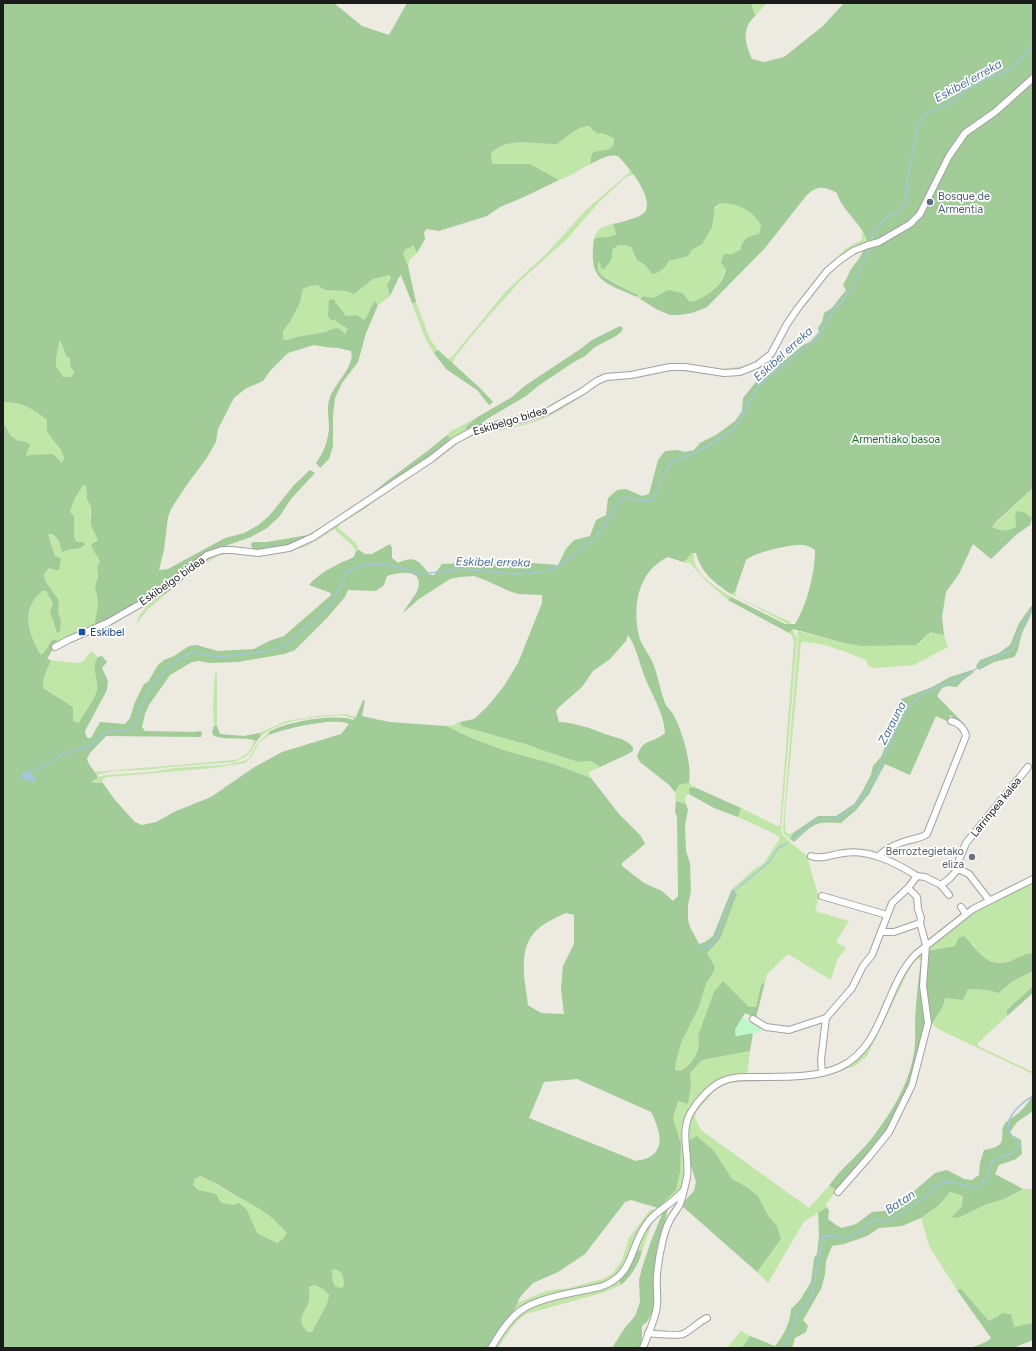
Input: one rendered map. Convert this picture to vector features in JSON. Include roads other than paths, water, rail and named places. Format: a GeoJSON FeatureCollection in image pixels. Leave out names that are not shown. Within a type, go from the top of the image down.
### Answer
{"type":"FeatureCollection","features":[{"type":"Feature","properties":{"kind":"street","name":"Eskibelgo bidea"},"geometry":{"type":"LineString","coordinates":[[55,647],[115,619],[164,589],[207,555],[222,550],[258,553],[289,548],[313,537],[425,463],[454,441],[474,430],[526,418],[548,411],[606,377],[631,375],[670,367],[685,367],[724,374],[740,372],[757,365],[771,354],[794,314],[827,271],[852,251],[879,242],[910,224],[920,214],[948,156],[965,133],[995,112],[1033,78]]}},
{"type":"Feature","properties":{"kind":"street"},"geometry":{"type":"LineString","coordinates":[[879,856],[885,850],[902,842],[922,837],[927,834],[966,736],[966,731],[955,722],[951,721]]}},
{"type":"Feature","properties":{"kind":"street","name":"Larrinpea kalea"},"geometry":{"type":"LineString","coordinates":[[958,869],[957,864],[966,843],[1028,767]]}},
{"type":"Feature","properties":{"kind":"street"},"geometry":{"type":"LineString","coordinates":[[810,856],[817,858],[845,852],[879,856],[917,876],[925,877],[941,885],[949,895]]}},
{"type":"Feature","properties":{"kind":"street"},"geometry":{"type":"LineString","coordinates":[[941,885],[958,869],[969,874],[989,900]]}},
{"type":"Feature","properties":{"kind":"street"},"geometry":{"type":"LineString","coordinates":[[752,1019],[766,1027],[789,1030],[826,1018],[852,988],[863,966],[872,956],[892,903],[908,888],[917,876]]}},
{"type":"Feature","properties":{"kind":"street"},"geometry":{"type":"LineString","coordinates":[[643,1348],[657,1306],[657,1274],[660,1251],[668,1222],[680,1204],[686,1183],[688,1169],[685,1135],[686,1123],[694,1108],[712,1088],[723,1081],[738,1077],[794,1076],[822,1072],[844,1065],[858,1055],[864,1047],[875,1029],[901,973],[910,960],[926,945],[966,914],[989,900],[1033,879]]}},
{"type":"Feature","properties":{"kind":"street"},"geometry":{"type":"LineString","coordinates":[[838,1192],[889,1132],[912,1085],[928,1023],[923,986],[926,945],[920,923],[921,918],[918,909],[917,897],[908,888]]}},
{"type":"Feature","properties":{"kind":"street"},"geometry":{"type":"LineString","coordinates":[[822,896],[887,915]]}},
{"type":"Feature","properties":{"kind":"street"},"geometry":{"type":"LineString","coordinates":[[961,908],[966,914]]}},
{"type":"Feature","properties":{"kind":"street"},"geometry":{"type":"LineString","coordinates":[[881,932],[894,932],[920,923]]}},
{"type":"Feature","properties":{"kind":"street"},"geometry":{"type":"LineString","coordinates":[[822,1072],[826,1018]]}},
{"type":"Feature","properties":{"kind":"street"},"geometry":{"type":"LineString","coordinates":[[491,1348],[509,1322],[524,1308],[545,1300],[600,1287],[619,1277],[627,1267],[646,1224],[683,1191]]}},
{"type":"Feature","properties":{"kind":"street"},"geometry":{"type":"LineString","coordinates":[[648,1333],[683,1334],[707,1318]]}},
{"type":"Feature","properties":{"kind":"water"},"geometry":{"type":"Polygon","coordinates":[[[28,770],[36,779],[34,782],[22,779],[21,774],[28,770]]]}},
{"type":"Feature","properties":{"kind":"waterway","name":"Eskibel erreka"},"geometry":{"type":"LineString","coordinates":[[871,243],[874,231],[886,218],[897,213],[906,202],[907,182],[918,126],[925,114],[953,102],[966,90],[983,80],[1005,72],[1019,62],[1033,45]]}},
{"type":"Feature","properties":{"kind":"waterway","name":"Eskibel erreka"},"geometry":{"type":"LineString","coordinates":[[30,772],[52,762],[59,756],[74,750],[88,748],[105,732],[131,729],[137,724],[140,711],[148,691],[163,672],[176,661],[192,652],[217,657],[264,652],[282,647],[317,618],[333,601],[347,571],[364,565],[385,564],[423,574],[459,569],[515,574],[549,571],[565,562],[596,537],[620,500],[628,497],[639,501],[653,500],[671,462],[706,447],[734,429],[760,384],[817,338],[835,309],[852,289],[870,246]]}},
{"type":"Feature","properties":{"kind":"waterway","name":"Zarauna"},"geometry":{"type":"LineString","coordinates":[[793,840],[815,820],[832,819],[844,815],[862,798],[876,775],[901,719],[909,705],[926,692],[964,677],[989,660],[1013,649],[1019,633],[1033,608]]}},
{"type":"Feature","properties":{"kind":"waterway","name":"Zarauna"},"geometry":{"type":"LineString","coordinates":[[698,948],[710,946],[717,936],[735,890],[769,862],[778,848],[787,843]]}},
{"type":"Feature","properties":{"kind":"waterway","name":"Batan"},"geometry":{"type":"LineString","coordinates":[[784,1348],[799,1312],[812,1296],[823,1236],[847,1238],[862,1230],[873,1219],[888,1222],[928,1195],[936,1185],[945,1182],[978,1188],[987,1178],[992,1161],[1014,1152],[1020,1145],[1010,1133],[1008,1128],[1009,1122],[1014,1112],[1024,1102],[1033,1096]]}},
{"type":"Feature","properties":{"kind":"place","name":"Bosque de Armentia"},"geometry":{"type":"Point","coordinates":[930,202]}},
{"type":"Feature","properties":{"kind":"place","name":"Eskibel"},"geometry":{"type":"Point","coordinates":[82,632]}},
{"type":"Feature","properties":{"kind":"place","name":"Berroztegietako eliza"},"geometry":{"type":"Point","coordinates":[972,857]}},
{"type":"Feature","properties":{"kind":"park label","name":"Armentiako basoa"},"geometry":{"type":"Point","coordinates":[896,439]}}]}
